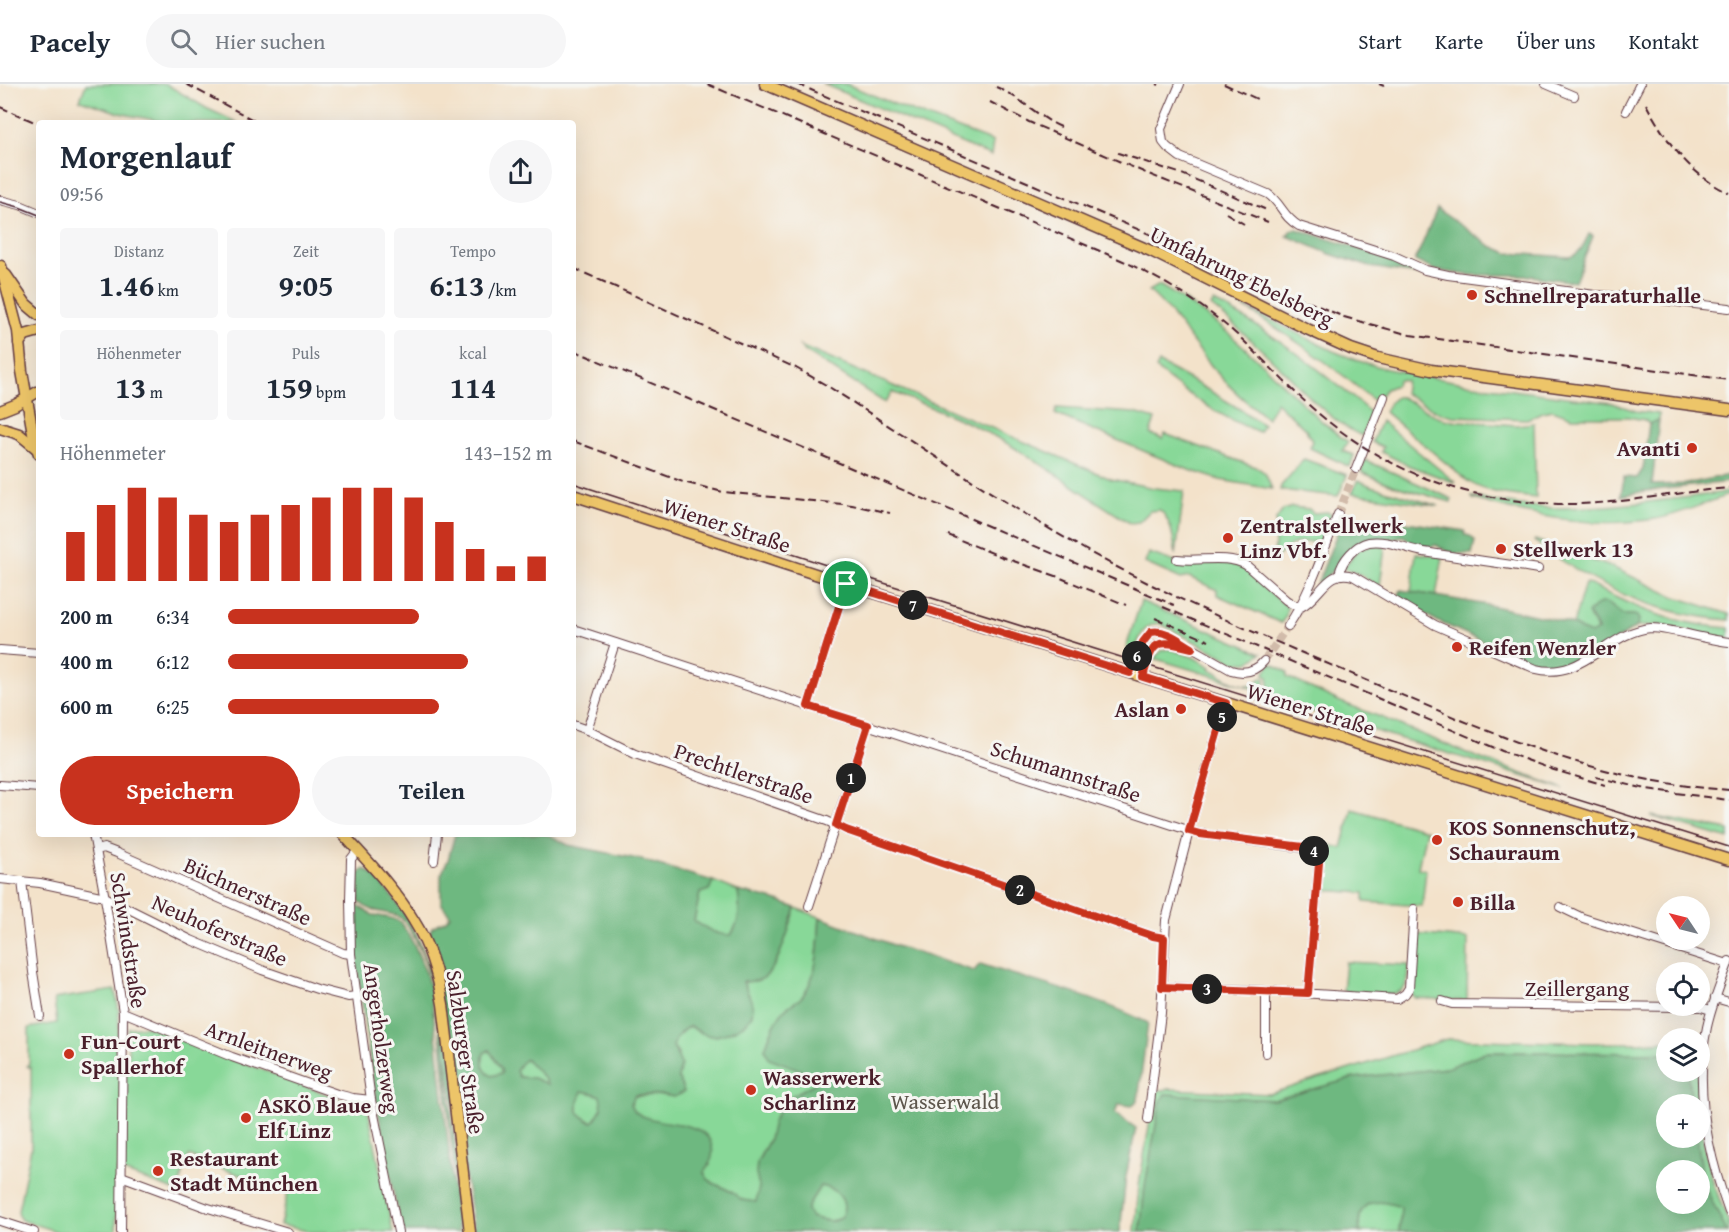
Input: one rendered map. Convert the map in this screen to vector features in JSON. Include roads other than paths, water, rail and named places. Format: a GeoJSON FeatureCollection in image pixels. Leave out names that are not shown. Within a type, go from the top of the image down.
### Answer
{"type":"FeatureCollection","features":[{"type":"Feature","properties":{"kind":"main road","name":"Umfahrung Ebelsberg"},"geometry":{"type":"LineString","coordinates":[[765,84],[1151,251],[1351,349],[1378,358],[1431,370],[1729,411]]}},
{"type":"Feature","properties":{"kind":"main road"},"geometry":{"type":"LineString","coordinates":[[0,265],[26,304],[36,312]]}},
{"type":"Feature","properties":{"kind":"main road"},"geometry":{"type":"LineString","coordinates":[[0,265],[18,331],[20,361],[36,442]]}},
{"type":"Feature","properties":{"kind":"main road"},"geometry":{"type":"LineString","coordinates":[[19,343],[25,335],[36,332]]}},
{"type":"Feature","properties":{"kind":"main road"},"geometry":{"type":"LineString","coordinates":[[0,411],[36,394]]}},
{"type":"Feature","properties":{"kind":"main road"},"geometry":{"type":"LineString","coordinates":[[0,428],[19,434],[36,449]]}},
{"type":"Feature","properties":{"kind":"main road","name":"Wiener Straße"},"geometry":{"type":"LineString","coordinates":[[576,496],[846,584],[1729,860]]}},
{"type":"Feature","properties":{"kind":"main road","name":"Salzburger Straße"},"geometry":{"type":"LineString","coordinates":[[346,837],[396,894],[415,922],[438,979],[470,1232]]}},
{"type":"Feature","properties":{"kind":"street"},"geometry":{"type":"LineString","coordinates":[[1180,84],[1161,129],[1163,142],[1167,147],[1180,157],[1269,194],[1286,216],[1299,226],[1380,251],[1425,270],[1448,275],[1595,296],[1635,297],[1729,308]]}},
{"type":"Feature","properties":{"kind":"street"},"geometry":{"type":"LineString","coordinates":[[1546,84],[1574,96]]}},
{"type":"Feature","properties":{"kind":"street"},"geometry":{"type":"LineString","coordinates":[[1626,111],[1640,84]]}},
{"type":"Feature","properties":{"kind":"street"},"geometry":{"type":"LineString","coordinates":[[0,200],[36,212]]}},
{"type":"Feature","properties":{"kind":"street"},"geometry":{"type":"LineString","coordinates":[[1356,469],[1384,397]]}},
{"type":"Feature","properties":{"kind":"street"},"geometry":{"type":"LineString","coordinates":[[1288,626],[1309,591],[1338,514]]}},
{"type":"Feature","properties":{"kind":"street"},"geometry":{"type":"LineString","coordinates":[[1339,574],[1340,567],[1354,550],[1371,542],[1538,569]]}},
{"type":"Feature","properties":{"kind":"street"},"geometry":{"type":"LineString","coordinates":[[1177,559],[1239,562],[1286,600],[1301,607]]}},
{"type":"Feature","properties":{"kind":"street"},"geometry":{"type":"LineString","coordinates":[[1301,607],[1314,597],[1332,577],[1346,574],[1361,580],[1435,624],[1547,672],[1558,672],[1575,666],[1624,637],[1652,628],[1729,642]]}},
{"type":"Feature","properties":{"kind":"street"},"geometry":{"type":"LineString","coordinates":[[808,706],[846,584]]}},
{"type":"Feature","properties":{"kind":"street","name":"Schumannstraße"},"geometry":{"type":"LineString","coordinates":[[576,630],[1189,831],[1312,849],[1316,852],[1319,863],[1308,993]]}},
{"type":"Feature","properties":{"kind":"street"},"geometry":{"type":"LineString","coordinates":[[1130,673],[1143,642],[1151,632],[1161,632],[1238,672],[1255,669],[1264,661]]}},
{"type":"Feature","properties":{"kind":"street"},"geometry":{"type":"LineString","coordinates":[[587,730],[615,643]]}},
{"type":"Feature","properties":{"kind":"street"},"geometry":{"type":"LineString","coordinates":[[1143,677],[1149,657],[1158,644],[1192,648]]}},
{"type":"Feature","properties":{"kind":"street"},"geometry":{"type":"LineString","coordinates":[[0,650],[36,653]]}},
{"type":"Feature","properties":{"kind":"street"},"geometry":{"type":"LineString","coordinates":[[1148,1119],[1157,1047],[1164,938],[1171,899],[1226,703]]}},
{"type":"Feature","properties":{"kind":"street"},"geometry":{"type":"LineString","coordinates":[[809,906],[868,725]]}},
{"type":"Feature","properties":{"kind":"street","name":"Prechtlerstraße"},"geometry":{"type":"LineString","coordinates":[[576,726],[635,754],[827,821],[846,830],[1164,938]]}},
{"type":"Feature","properties":{"kind":"street"},"geometry":{"type":"LineString","coordinates":[[0,784],[36,788]]}},
{"type":"Feature","properties":{"kind":"street","name":"Schwindstraße"},"geometry":{"type":"LineString","coordinates":[[94,837],[123,1012],[121,1232]]}},
{"type":"Feature","properties":{"kind":"street"},"geometry":{"type":"LineString","coordinates":[[434,861],[437,837]]}},
{"type":"Feature","properties":{"kind":"street","name":"Büchnerstraße"},"geometry":{"type":"LineString","coordinates":[[96,850],[104,848],[117,853],[343,953],[351,954]]}},
{"type":"Feature","properties":{"kind":"street","name":"Angerholzerweg"},"geometry":{"type":"LineString","coordinates":[[358,850],[351,859],[351,954],[371,1100],[398,1232]]}},
{"type":"Feature","properties":{"kind":"street","name":"Neuhoferstraße"},"geometry":{"type":"LineString","coordinates":[[0,879],[67,888],[105,897],[194,941],[262,970],[317,989],[348,997],[357,996]]}},
{"type":"Feature","properties":{"kind":"street"},"geometry":{"type":"LineString","coordinates":[[22,881],[40,1016]]}},
{"type":"Feature","properties":{"kind":"street"},"geometry":{"type":"LineString","coordinates":[[1560,907],[1583,918],[1728,963],[1711,1010],[1703,1052],[1704,1104],[1711,1154],[1729,1212]]}},
{"type":"Feature","properties":{"kind":"street"},"geometry":{"type":"LineString","coordinates":[[1162,987],[1308,993],[1392,1000],[1401,997],[1409,988],[1414,909]]}},
{"type":"Feature","properties":{"kind":"street"},"geometry":{"type":"LineString","coordinates":[[1266,991],[1266,1053]]}},
{"type":"Feature","properties":{"kind":"street"},"geometry":{"type":"LineString","coordinates":[[1715,998],[1729,1002]]}},
{"type":"Feature","properties":{"kind":"street","name":"Zeillergang"},"geometry":{"type":"LineString","coordinates":[[1442,1001],[1452,1004],[1678,1006],[1711,1010]]}},
{"type":"Feature","properties":{"kind":"street","name":"Arnleitnerweg"},"geometry":{"type":"LineString","coordinates":[[123,1012],[234,1058],[337,1094],[371,1100]]}},
{"type":"Feature","properties":{"kind":"street"},"geometry":{"type":"LineString","coordinates":[[121,1176],[206,1207],[288,1232]]}},
{"type":"Feature","properties":{"kind":"street"},"geometry":{"type":"LineString","coordinates":[[0,1221],[34,1232]]}},
{"type":"Feature","properties":{"kind":"tunnel"},"geometry":{"type":"LineString","coordinates":[[1338,514],[1356,469]]}},
{"type":"Feature","properties":{"kind":"tunnel"},"geometry":{"type":"LineString","coordinates":[[1264,661],[1288,626]]}},
{"type":"Feature","properties":{"kind":"tram line"},"geometry":{"type":"LineString","coordinates":[[0,202],[36,214]]}},
{"type":"Feature","properties":{"kind":"tram line"},"geometry":{"type":"LineString","coordinates":[[576,484],[823,564],[1729,847]]}},
{"type":"Feature","properties":{"kind":"railway"},"geometry":{"type":"LineString","coordinates":[[186,84],[253,120]]}},
{"type":"Feature","properties":{"kind":"railway"},"geometry":{"type":"LineString","coordinates":[[707,84],[1121,260],[1151,275],[1181,292],[1222,322],[1300,397],[1339,430],[1400,467],[1433,481],[1502,499],[1576,504],[1614,502],[1729,488]]}},
{"type":"Feature","properties":{"kind":"railway"},"geometry":{"type":"LineString","coordinates":[[797,84],[1344,317],[1410,335],[1729,380]]}},
{"type":"Feature","properties":{"kind":"railway"},"geometry":{"type":"LineString","coordinates":[[1224,84],[1257,99]]}},
{"type":"Feature","properties":{"kind":"railway"},"geometry":{"type":"LineString","coordinates":[[1379,84],[1384,86]]}},
{"type":"Feature","properties":{"kind":"railway"},"geometry":{"type":"LineString","coordinates":[[996,87],[1061,127]]}},
{"type":"Feature","properties":{"kind":"railway"},"geometry":{"type":"LineString","coordinates":[[990,102],[1029,122],[1146,173],[1268,222]]}},
{"type":"Feature","properties":{"kind":"railway"},"geometry":{"type":"LineString","coordinates":[[1646,104],[1680,156],[1702,177],[1729,193]]}},
{"type":"Feature","properties":{"kind":"railway"},"geometry":{"type":"LineString","coordinates":[[0,107],[36,123]]}},
{"type":"Feature","properties":{"kind":"railway"},"geometry":{"type":"LineString","coordinates":[[1118,153],[1182,174],[1269,211]]}},
{"type":"Feature","properties":{"kind":"railway"},"geometry":{"type":"LineString","coordinates":[[1226,213],[1244,224]]}},
{"type":"Feature","properties":{"kind":"railway"},"geometry":{"type":"LineString","coordinates":[[576,269],[796,368],[1051,530],[1120,569],[1230,622],[1463,721],[1548,753],[1636,777],[1729,790]]}},
{"type":"Feature","properties":{"kind":"railway"},"geometry":{"type":"LineString","coordinates":[[576,351],[1174,605]]}},
{"type":"Feature","properties":{"kind":"railway"},"geometry":{"type":"LineString","coordinates":[[576,442],[683,482],[723,492],[852,505],[890,513]]}},
{"type":"Feature","properties":{"kind":"railway"},"geometry":{"type":"LineString","coordinates":[[948,535],[1126,605]]}},
{"type":"Feature","properties":{"kind":"railway"},"geometry":{"type":"LineString","coordinates":[[1163,607],[1502,751],[1605,785]]}},
{"type":"Feature","properties":{"kind":"railway"},"geometry":{"type":"LineString","coordinates":[[1155,618],[1209,641]]}},
{"type":"Feature","properties":{"kind":"railway"},"geometry":{"type":"LineString","coordinates":[[1596,777],[1646,789],[1729,800]]}},
{"type":"Feature","properties":{"kind":"place","name":"Schnellreparaturhalle"},"geometry":{"type":"Point","coordinates":[1472,295]}},
{"type":"Feature","properties":{"kind":"place","name":"Avanti"},"geometry":{"type":"Point","coordinates":[1692,448]}},
{"type":"Feature","properties":{"kind":"place","name":"Zentralstellwerk Linz Vbf."},"geometry":{"type":"Point","coordinates":[1228,538]}},
{"type":"Feature","properties":{"kind":"place","name":"Stellwerk 13"},"geometry":{"type":"Point","coordinates":[1501,549]}},
{"type":"Feature","properties":{"kind":"place","name":"Reifen Wenzler"},"geometry":{"type":"Point","coordinates":[1457,647]}},
{"type":"Feature","properties":{"kind":"place","name":"Aslan"},"geometry":{"type":"Point","coordinates":[1181,709]}},
{"type":"Feature","properties":{"kind":"place","name":"KOS Sonnenschutz, Schauraum"},"geometry":{"type":"Point","coordinates":[1437,840]}},
{"type":"Feature","properties":{"kind":"place","name":"Billa"},"geometry":{"type":"Point","coordinates":[1458,902]}},
{"type":"Feature","properties":{"kind":"place","name":"Fun-Court Spallerhof"},"geometry":{"type":"Point","coordinates":[69,1054]}},
{"type":"Feature","properties":{"kind":"place","name":"Wasserwerk Scharlinz"},"geometry":{"type":"Point","coordinates":[751,1090]}},
{"type":"Feature","properties":{"kind":"place","name":"ASKÖ Blaue Elf Linz"},"geometry":{"type":"Point","coordinates":[246,1118]}},
{"type":"Feature","properties":{"kind":"place","name":"Restaurant Stadt München"},"geometry":{"type":"Point","coordinates":[158,1171]}},
{"type":"Feature","properties":{"kind":"park label","name":"Wasserwald"},"geometry":{"type":"Point","coordinates":[945,1101]}}]}
